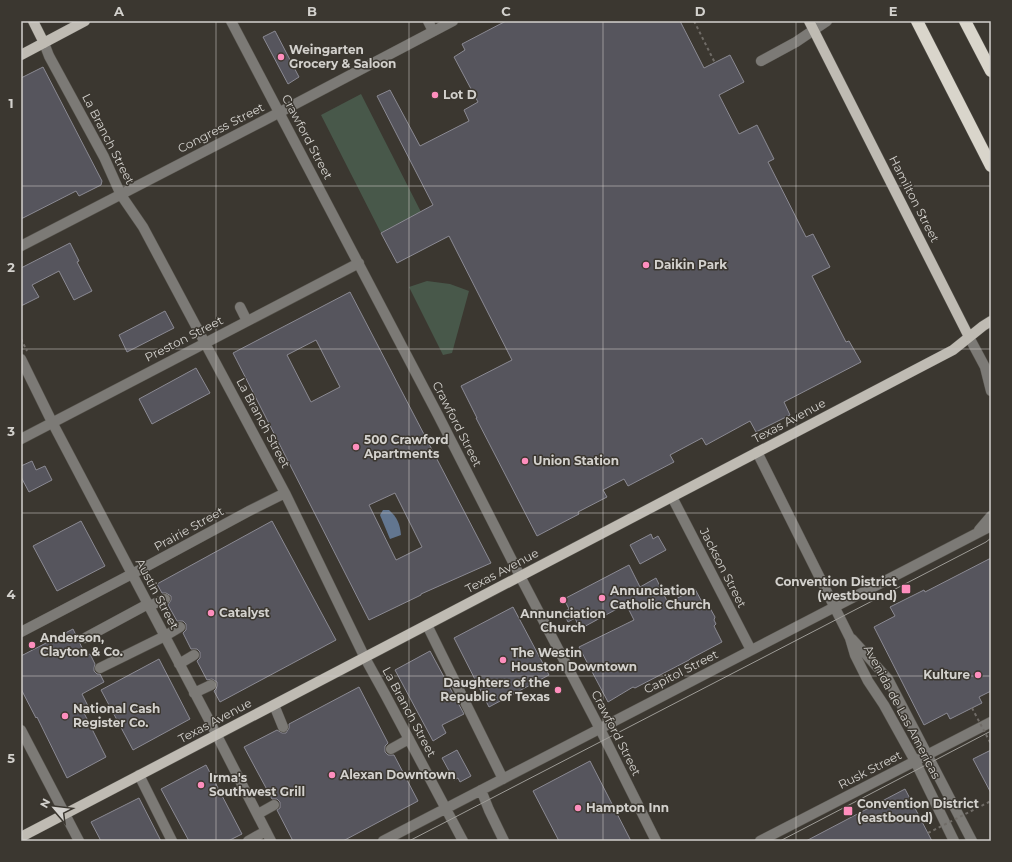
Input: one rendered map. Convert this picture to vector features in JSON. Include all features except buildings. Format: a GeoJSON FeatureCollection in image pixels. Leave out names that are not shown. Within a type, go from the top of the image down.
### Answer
{"type":"FeatureCollection","features":[{"type":"Feature","properties":{"kind":"highway"},"geometry":{"type":"LineString","coordinates":[[917,21],[991,166]]}},
{"type":"Feature","properties":{"kind":"highway"},"geometry":{"type":"LineString","coordinates":[[965,21],[991,71]]}},
{"type":"Feature","properties":{"kind":"main road","name":"La Branch Street"},"geometry":{"type":"LineString","coordinates":[[33,21],[44,43]]}},
{"type":"Feature","properties":{"kind":"main road"},"geometry":{"type":"LineString","coordinates":[[21,55],[85,21]]}},
{"type":"Feature","properties":{"kind":"main road","name":"Hamilton Street"},"geometry":{"type":"LineString","coordinates":[[809,21],[970,337]]}},
{"type":"Feature","properties":{"kind":"main road","name":"Texas Avenue"},"geometry":{"type":"LineString","coordinates":[[21,837],[954,350],[991,321]]}},
{"type":"Feature","properties":{"kind":"street","name":"Crawford Street"},"geometry":{"type":"LineString","coordinates":[[231,21],[359,263],[600,729],[656,841]]}},
{"type":"Feature","properties":{"kind":"street"},"geometry":{"type":"LineString","coordinates":[[428,21],[434,31]]}},
{"type":"Feature","properties":{"kind":"street","name":"Congress Street"},"geometry":{"type":"LineString","coordinates":[[21,246],[453,21]]}},
{"type":"Feature","properties":{"kind":"street"},"geometry":{"type":"LineString","coordinates":[[761,61],[796,42],[827,21]]}},
{"type":"Feature","properties":{"kind":"street","name":"La Branch Street"},"geometry":{"type":"LineString","coordinates":[[44,43],[49,56],[104,157],[121,194],[143,228],[206,343],[285,493],[365,658],[463,841]]}},
{"type":"Feature","properties":{"kind":"street","name":"Preston Street"},"geometry":{"type":"LineString","coordinates":[[21,439],[359,263]]}},
{"type":"Feature","properties":{"kind":"street"},"geometry":{"type":"LineString","coordinates":[[240,307],[247,321]]}},
{"type":"Feature","properties":{"kind":"street","name":"Hamilton Street"},"geometry":{"type":"LineString","coordinates":[[970,337],[985,367],[991,391]]}},
{"type":"Feature","properties":{"kind":"street","name":"Austin Street"},"geometry":{"type":"LineString","coordinates":[[21,359],[52,422],[271,841]]}},
{"type":"Feature","properties":{"kind":"street","name":"Avenida de Las Americas"},"geometry":{"type":"LineString","coordinates":[[757,452],[835,607],[850,638],[855,655],[868,681],[884,705],[954,841]]}},
{"type":"Feature","properties":{"kind":"street","name":"Prairie Street"},"geometry":{"type":"LineString","coordinates":[[21,632],[285,493]]}},
{"type":"Feature","properties":{"kind":"street","name":"Jackson Street"},"geometry":{"type":"LineString","coordinates":[[672,497],[751,650]]}},
{"type":"Feature","properties":{"kind":"street"},"geometry":{"type":"LineString","coordinates":[[977,533],[991,516]]}},
{"type":"Feature","properties":{"kind":"street","name":"Capitol Street"},"geometry":{"type":"LineString","coordinates":[[383,841],[991,526]]}},
{"type":"Feature","properties":{"kind":"street"},"geometry":{"type":"LineString","coordinates":[[85,638],[149,605],[165,599]]}},
{"type":"Feature","properties":{"kind":"street"},"geometry":{"type":"LineString","coordinates":[[427,625],[503,779]]}},
{"type":"Feature","properties":{"kind":"street"},"geometry":{"type":"LineString","coordinates":[[100,668],[180,627]]}},
{"type":"Feature","properties":{"kind":"street","name":"Avenida de Las Americas"},"geometry":{"type":"LineString","coordinates":[[850,638],[888,678],[972,841]]}},
{"type":"Feature","properties":{"kind":"street"},"geometry":{"type":"LineString","coordinates":[[179,664],[194,655]]}},
{"type":"Feature","properties":{"kind":"street"},"geometry":{"type":"LineString","coordinates":[[194,693],[210,686]]}},
{"type":"Feature","properties":{"kind":"street"},"geometry":{"type":"LineString","coordinates":[[274,705],[283,727]]}},
{"type":"Feature","properties":{"kind":"street","name":"Rusk Street"},"geometry":{"type":"LineString","coordinates":[[760,841],[991,722]]}},
{"type":"Feature","properties":{"kind":"street"},"geometry":{"type":"LineString","coordinates":[[21,730],[79,841]]}},
{"type":"Feature","properties":{"kind":"street"},"geometry":{"type":"LineString","coordinates":[[391,748],[409,739]]}},
{"type":"Feature","properties":{"kind":"street"},"geometry":{"type":"LineString","coordinates":[[139,775],[172,841]]}},
{"type":"Feature","properties":{"kind":"street"},"geometry":{"type":"LineString","coordinates":[[481,790],[504,841]]}},
{"type":"Feature","properties":{"kind":"street"},"geometry":{"type":"LineString","coordinates":[[258,814],[274,805]]}},
{"type":"Feature","properties":{"kind":"street"},"geometry":{"type":"LineString","coordinates":[[248,841],[266,831]]}},
{"type":"Feature","properties":{"kind":"path"},"geometry":{"type":"LineString","coordinates":[[694,21],[715,63]]}},
{"type":"Feature","properties":{"kind":"path"},"geometry":{"type":"LineString","coordinates":[[972,708],[991,744]]}},
{"type":"Feature","properties":{"kind":"path"},"geometry":{"type":"LineString","coordinates":[[928,833],[991,801]]}},
{"type":"Feature","properties":{"kind":"green space"},"geometry":{"type":"Polygon","coordinates":[[[361,94],[421,212],[381,233],[321,115],[361,94]]]}},
{"type":"Feature","properties":{"kind":"green space"},"geometry":{"type":"Polygon","coordinates":[[[427,281],[450,284],[469,291],[452,353],[443,355],[409,287],[427,281]]]}},
{"type":"Feature","properties":{"kind":"water"},"geometry":{"type":"Polygon","coordinates":[[[383,510],[389,510],[394,515],[399,524],[401,535],[390,539],[380,515],[383,510]]]}},
{"type":"Feature","properties":{"kind":"tram line"},"geometry":{"type":"LineString","coordinates":[[409,841],[986,542],[991,538]]}},
{"type":"Feature","properties":{"kind":"tram line"},"geometry":{"type":"LineString","coordinates":[[780,841],[991,731]]}},
{"type":"Feature","properties":{"kind":"place","name":"Weingarten Grocery & Saloon"},"geometry":{"type":"Point","coordinates":[281,57]}},
{"type":"Feature","properties":{"kind":"place","name":"Lot D"},"geometry":{"type":"Point","coordinates":[435,95]}},
{"type":"Feature","properties":{"kind":"place","name":"Daikin Park"},"geometry":{"type":"Point","coordinates":[646,265]}},
{"type":"Feature","properties":{"kind":"place","name":"500 Crawford Apartments"},"geometry":{"type":"Point","coordinates":[356,447]}},
{"type":"Feature","properties":{"kind":"place","name":"Union Station"},"geometry":{"type":"Point","coordinates":[525,461]}},
{"type":"Feature","properties":{"kind":"place","name":"Convention District (westbound)"},"geometry":{"type":"Point","coordinates":[906,589]}},
{"type":"Feature","properties":{"kind":"place","name":"Annunciation Catholic Church"},"geometry":{"type":"Point","coordinates":[602,598]}},
{"type":"Feature","properties":{"kind":"place","name":"Annunciation Church"},"geometry":{"type":"Point","coordinates":[563,600]}},
{"type":"Feature","properties":{"kind":"place","name":"Catalyst"},"geometry":{"type":"Point","coordinates":[211,613]}},
{"type":"Feature","properties":{"kind":"place","name":"Anderson, Clayton & Co."},"geometry":{"type":"Point","coordinates":[32,645]}},
{"type":"Feature","properties":{"kind":"place","name":"The Westin Houston Downtown"},"geometry":{"type":"Point","coordinates":[503,660]}},
{"type":"Feature","properties":{"kind":"place","name":"Kulture"},"geometry":{"type":"Point","coordinates":[978,675]}},
{"type":"Feature","properties":{"kind":"place","name":"Daughters of the Republic of Texas"},"geometry":{"type":"Point","coordinates":[558,690]}},
{"type":"Feature","properties":{"kind":"place","name":"National Cash Register Co."},"geometry":{"type":"Point","coordinates":[65,716]}},
{"type":"Feature","properties":{"kind":"place","name":"Alexan Downtown"},"geometry":{"type":"Point","coordinates":[332,775]}},
{"type":"Feature","properties":{"kind":"place","name":"Irma's Southwest Grill"},"geometry":{"type":"Point","coordinates":[201,785]}},
{"type":"Feature","properties":{"kind":"place","name":"Hampton Inn"},"geometry":{"type":"Point","coordinates":[578,808]}},
{"type":"Feature","properties":{"kind":"place","name":"Convention District (eastbound)"},"geometry":{"type":"Point","coordinates":[848,811]}}]}
